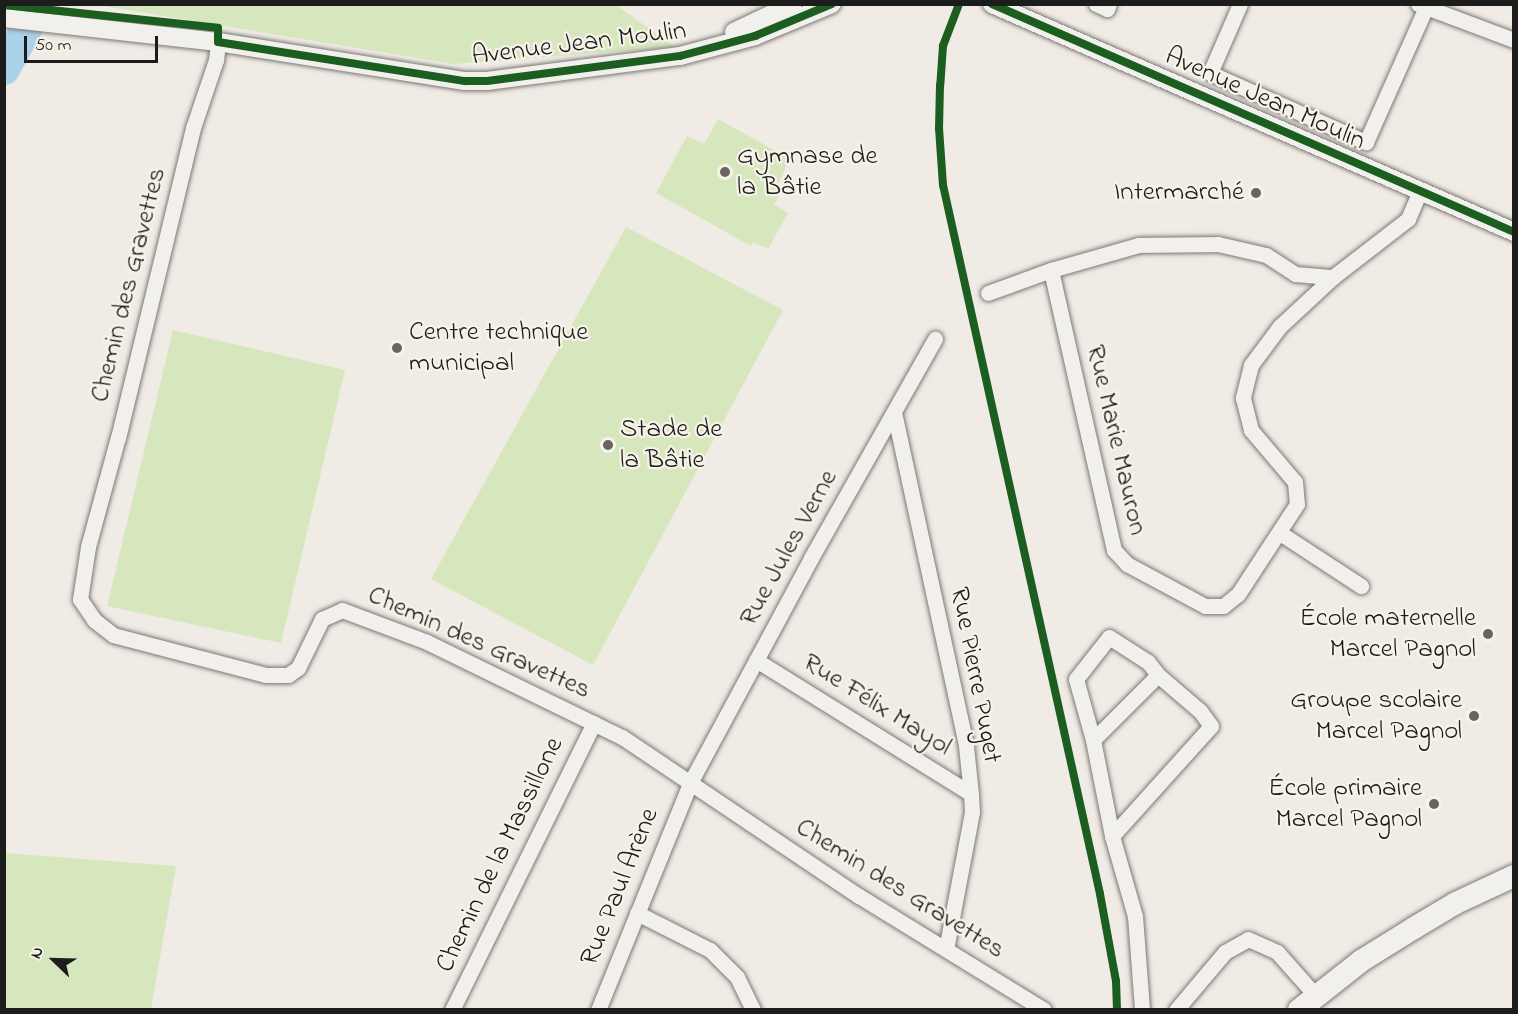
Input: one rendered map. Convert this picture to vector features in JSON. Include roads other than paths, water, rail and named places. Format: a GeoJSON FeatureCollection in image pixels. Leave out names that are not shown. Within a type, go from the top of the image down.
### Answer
{"type":"FeatureCollection","features":[{"type":"Feature","properties":{"kind":"main road"},"geometry":{"type":"LineString","coordinates":[[1312,1005],[1361,962],[1394,940],[1456,903],[1514,876]]}},
{"type":"Feature","properties":{"kind":"street","name":"Avenue Jean Moulin"},"geometry":{"type":"LineString","coordinates":[[692,52],[792,4]]}},
{"type":"Feature","properties":{"kind":"street","name":"Avenue Jean Moulin"},"geometry":{"type":"LineString","coordinates":[[8,18],[218,42],[465,81],[510,78],[692,52],[755,36],[832,4]]}},
{"type":"Feature","properties":{"kind":"street"},"geometry":{"type":"LineString","coordinates":[[1096,4],[1107,9],[1108,4]]}},
{"type":"Feature","properties":{"kind":"street"},"geometry":{"type":"LineString","coordinates":[[1240,4],[1210,73],[1366,142],[1422,6],[1514,40]]}},
{"type":"Feature","properties":{"kind":"street","name":"Avenue Jean Moulin"},"geometry":{"type":"LineString","coordinates":[[996,5],[1514,232]]}},
{"type":"Feature","properties":{"kind":"street","name":"Chemin des Gravettes"},"geometry":{"type":"LineString","coordinates":[[218,42],[216,60],[193,128],[118,437],[88,547],[80,599],[94,620],[113,635],[265,675],[288,675],[298,668],[322,619],[342,610],[427,642],[622,737],[859,896],[1041,1009]]}},
{"type":"Feature","properties":{"kind":"street","name":"Rue Marie Mauron"},"geometry":{"type":"LineString","coordinates":[[1051,270],[1114,550],[1127,564],[1204,606],[1223,606],[1238,594],[1297,504],[1295,482],[1251,430],[1243,398],[1251,365],[1280,326],[1333,277],[1408,219],[1420,191]]}},
{"type":"Feature","properties":{"kind":"street"},"geometry":{"type":"LineString","coordinates":[[988,293],[1051,270],[1139,245],[1218,244],[1266,255],[1295,274],[1333,277]]}},
{"type":"Feature","properties":{"kind":"street","name":"Rue Jules Verne"},"geometry":{"type":"LineString","coordinates":[[690,783],[935,339]]}},
{"type":"Feature","properties":{"kind":"street","name":"Rue Pierre Puget"},"geometry":{"type":"LineString","coordinates":[[894,412],[966,746],[971,794],[972,812],[946,950]]}},
{"type":"Feature","properties":{"kind":"street"},"geometry":{"type":"LineString","coordinates":[[1280,533],[1361,586]]}},
{"type":"Feature","properties":{"kind":"street"},"geometry":{"type":"LineString","coordinates":[[1112,836],[1211,726],[1200,711],[1158,675],[1148,662],[1109,637],[1076,679],[1093,740],[1112,836],[1135,916],[1142,1010]]}},
{"type":"Feature","properties":{"kind":"street","name":"Rue Félix Mayol"},"geometry":{"type":"LineString","coordinates":[[756,660],[971,794]]}},
{"type":"Feature","properties":{"kind":"street"},"geometry":{"type":"LineString","coordinates":[[1093,740],[1158,675]]}},
{"type":"Feature","properties":{"kind":"street","name":"Chemin de la Massillone"},"geometry":{"type":"LineString","coordinates":[[452,1010],[594,723]]}},
{"type":"Feature","properties":{"kind":"street","name":"Rue Paul Arène"},"geometry":{"type":"LineString","coordinates":[[598,1010],[690,783]]}},
{"type":"Feature","properties":{"kind":"street"},"geometry":{"type":"LineString","coordinates":[[637,913],[710,950],[737,976],[753,1010]]}},
{"type":"Feature","properties":{"kind":"street"},"geometry":{"type":"LineString","coordinates":[[1176,1010],[1225,952],[1248,939],[1277,952],[1312,1005]]}},
{"type":"Feature","properties":{"kind":"waterway"},"geometry":{"type":"LineString","coordinates":[[4,69],[40,4]]}},
{"type":"Feature","properties":{"kind":"place","name":"Gymnase de la Bâtie"},"geometry":{"type":"Point","coordinates":[725,172]}},
{"type":"Feature","properties":{"kind":"place","name":"Intermarché"},"geometry":{"type":"Point","coordinates":[1256,193]}},
{"type":"Feature","properties":{"kind":"place","name":"Centre technique municipal"},"geometry":{"type":"Point","coordinates":[397,348]}},
{"type":"Feature","properties":{"kind":"place","name":"Stade de la Bâtie"},"geometry":{"type":"Point","coordinates":[608,445]}},
{"type":"Feature","properties":{"kind":"place","name":"École maternelle Marcel Pagnol"},"geometry":{"type":"Point","coordinates":[1488,634]}},
{"type":"Feature","properties":{"kind":"place","name":"Groupe scolaire Marcel Pagnol"},"geometry":{"type":"Point","coordinates":[1474,716]}},
{"type":"Feature","properties":{"kind":"place","name":"École primaire Marcel Pagnol"},"geometry":{"type":"Point","coordinates":[1434,804]}}]}
